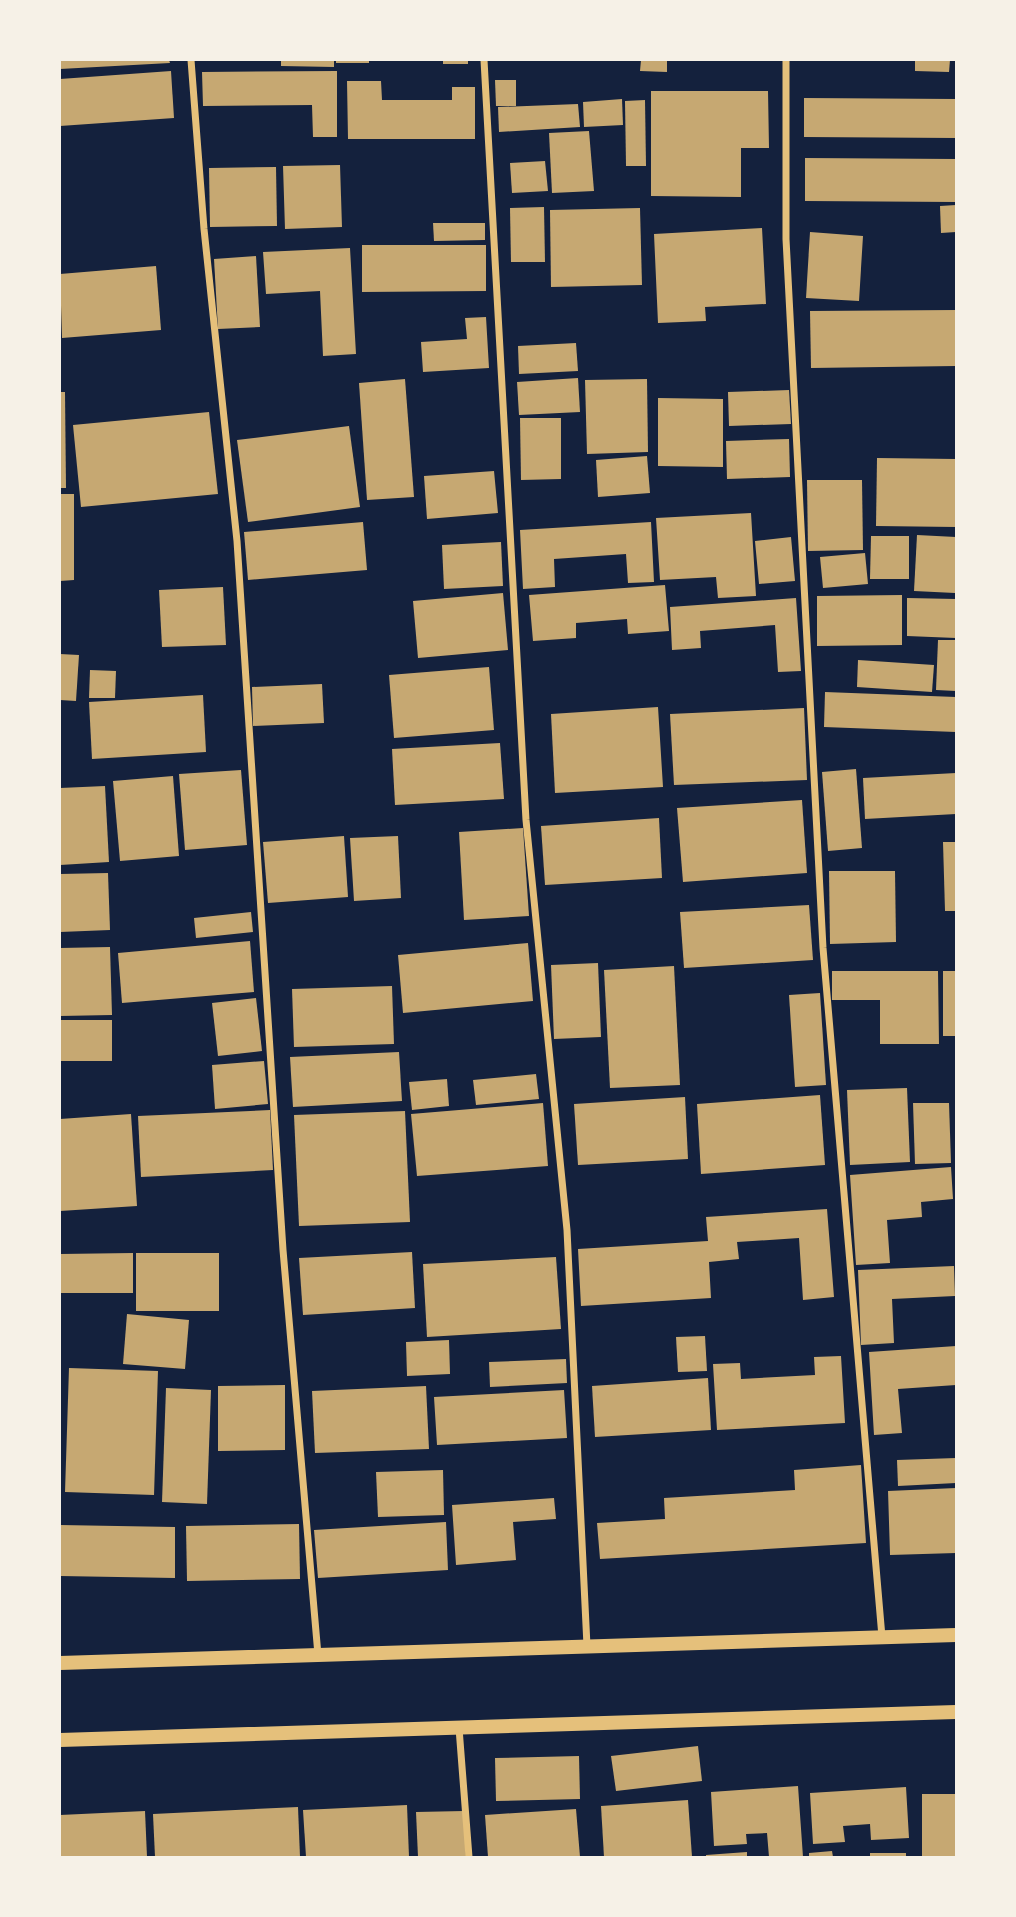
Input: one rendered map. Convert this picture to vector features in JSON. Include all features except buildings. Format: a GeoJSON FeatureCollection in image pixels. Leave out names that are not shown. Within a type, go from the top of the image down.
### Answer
{"type":"FeatureCollection","features":[{"type":"Feature","properties":{"kind":"main road"},"geometry":{"type":"LineString","coordinates":[[60,1663],[957,1635]]}},
{"type":"Feature","properties":{"kind":"main road"},"geometry":{"type":"LineString","coordinates":[[60,1741],[957,1712]]}},
{"type":"Feature","properties":{"kind":"street"},"geometry":{"type":"LineString","coordinates":[[191,60],[204,229],[237,541],[283,1250],[318,1655]]}},
{"type":"Feature","properties":{"kind":"street"},"geometry":{"type":"LineString","coordinates":[[484,60],[526,820],[567,1230],[587,1646]]}},
{"type":"Feature","properties":{"kind":"street"},"geometry":{"type":"LineString","coordinates":[[786,60],[786,239],[823,948],[882,1637]]}},
{"type":"Feature","properties":{"kind":"street"},"geometry":{"type":"LineString","coordinates":[[459,1728],[469,1857]]}}]}
